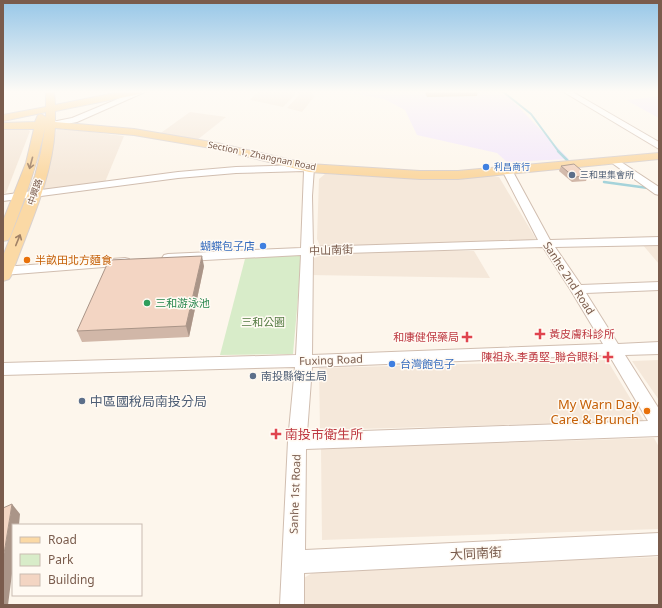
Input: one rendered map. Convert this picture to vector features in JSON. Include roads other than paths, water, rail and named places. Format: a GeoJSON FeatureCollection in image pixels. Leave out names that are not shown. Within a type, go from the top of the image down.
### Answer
{"type":"FeatureCollection","features":[{"type":"Feature","properties":{"kind":"main road","name":"中興路"},"geometry":{"type":"LineString","coordinates":[[4,272],[35,193],[45,161],[46,119]]}},
{"type":"Feature","properties":{"kind":"main road","name":"中興路"},"geometry":{"type":"LineString","coordinates":[[3,237],[21,196],[45,125]]}},
{"type":"Feature","properties":{"kind":"main road","name":"Section 1, Zhangnan Road"},"geometry":{"type":"LineString","coordinates":[[3,126],[79,126],[169,138],[242,151],[309,168],[443,175],[615,161]]}},
{"type":"Feature","properties":{"kind":"main road"},"geometry":{"type":"LineString","coordinates":[[615,161],[659,156]]}},
{"type":"Feature","properties":{"kind":"street"},"geometry":{"type":"LineString","coordinates":[[45,125],[76,119]]}},
{"type":"Feature","properties":{"kind":"street"},"geometry":{"type":"LineString","coordinates":[[613,119],[659,146]]}},
{"type":"Feature","properties":{"kind":"street"},"geometry":{"type":"LineString","coordinates":[[615,161],[659,192]]}},
{"type":"Feature","properties":{"kind":"street"},"geometry":{"type":"LineString","coordinates":[[3,198],[152,178],[236,170],[290,170],[309,168]]}},
{"type":"Feature","properties":{"kind":"street","name":"Sanhe 1st Road"},"geometry":{"type":"LineString","coordinates":[[292,605],[297,441],[304,361],[307,196],[309,168]]}},
{"type":"Feature","properties":{"kind":"street","name":"Sanhe 2nd Road"},"geometry":{"type":"LineString","coordinates":[[507,170],[546,243],[577,289],[659,424]]}},
{"type":"Feature","properties":{"kind":"street","name":"中山南街"},"geometry":{"type":"LineString","coordinates":[[159,259],[190,256],[307,251],[546,243],[659,241]]}},
{"type":"Feature","properties":{"kind":"street"},"geometry":{"type":"LineString","coordinates":[[4,272],[136,261]]}},
{"type":"Feature","properties":{"kind":"street"},"geometry":{"type":"LineString","coordinates":[[577,289],[659,286]]}},
{"type":"Feature","properties":{"kind":"street","name":"Fuxing Road"},"geometry":{"type":"LineString","coordinates":[[3,369],[304,361],[659,348]]}},
{"type":"Feature","properties":{"kind":"street"},"geometry":{"type":"LineString","coordinates":[[297,441],[659,428]]}},
{"type":"Feature","properties":{"kind":"street","name":"大同南街"},"geometry":{"type":"LineString","coordinates":[[293,562],[659,544]]}},
{"type":"Feature","properties":{"kind":"waterway"},"geometry":{"type":"LineString","coordinates":[[535,119],[559,152]]}},
{"type":"Feature","properties":{"kind":"waterway"},"geometry":{"type":"LineString","coordinates":[[559,152],[571,164]]}},
{"type":"Feature","properties":{"kind":"waterway"},"geometry":{"type":"LineString","coordinates":[[604,182],[648,188]]}},
{"type":"Feature","properties":{"kind":"place","name":"利昌商行"},"geometry":{"type":"Point","coordinates":[486,167]}},
{"type":"Feature","properties":{"kind":"place","name":"三和里集會所"},"geometry":{"type":"Point","coordinates":[572,175]}},
{"type":"Feature","properties":{"kind":"place","name":"蝴蝶包子店"},"geometry":{"type":"Point","coordinates":[263,246]}},
{"type":"Feature","properties":{"kind":"place","name":"半畝田北方麵食"},"geometry":{"type":"Point","coordinates":[27,260]}},
{"type":"Feature","properties":{"kind":"place","name":"三和游泳池"},"geometry":{"type":"Point","coordinates":[147,303]}},
{"type":"Feature","properties":{"kind":"place","name":"黃皮膚科診所"},"geometry":{"type":"Point","coordinates":[540,334]}},
{"type":"Feature","properties":{"kind":"place","name":"和康健保藥局"},"geometry":{"type":"Point","coordinates":[467,337]}},
{"type":"Feature","properties":{"kind":"place","name":"陳祖永.李勇堅_聯合眼科"},"geometry":{"type":"Point","coordinates":[608,357]}},
{"type":"Feature","properties":{"kind":"place","name":"台灣飽包子"},"geometry":{"type":"Point","coordinates":[392,364]}},
{"type":"Feature","properties":{"kind":"place","name":"南投縣衛生局"},"geometry":{"type":"Point","coordinates":[253,376]}},
{"type":"Feature","properties":{"kind":"place","name":"中區國稅局南投分局"},"geometry":{"type":"Point","coordinates":[82,401]}},
{"type":"Feature","properties":{"kind":"place","name":"My Warn Day Care & Brunch"},"geometry":{"type":"Point","coordinates":[647,411]}},
{"type":"Feature","properties":{"kind":"place","name":"南投市衛生所"},"geometry":{"type":"Point","coordinates":[276,434]}},
{"type":"Feature","properties":{"kind":"park label","name":"三和公園"},"geometry":{"type":"Point","coordinates":[263,322]}}]}
